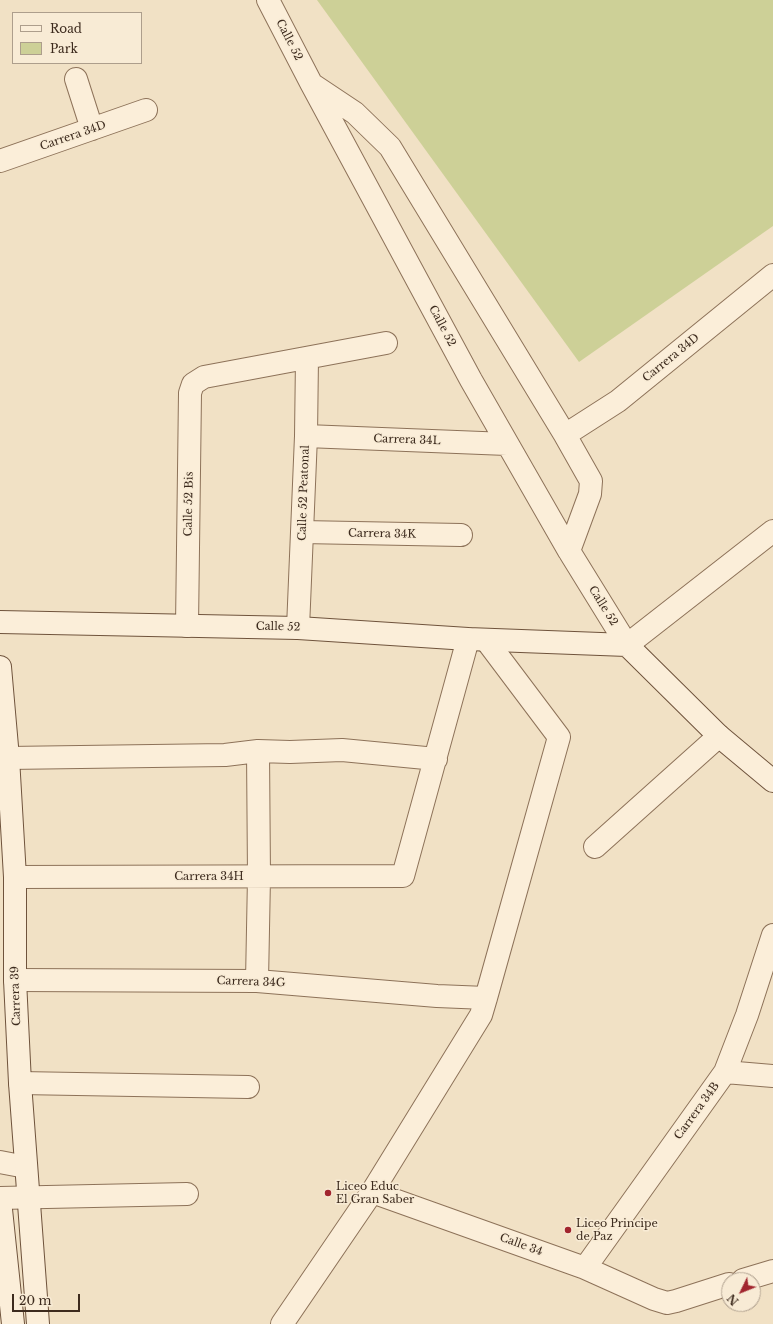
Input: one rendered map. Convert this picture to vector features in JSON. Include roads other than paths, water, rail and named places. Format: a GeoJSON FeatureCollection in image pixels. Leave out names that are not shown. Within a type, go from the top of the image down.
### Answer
{"type":"FeatureCollection","features":[{"type":"Feature","properties":{"kind":"street","name":"Calle 52"},"geometry":{"type":"LineString","coordinates":[[268,0],[311,84],[471,380],[569,551],[627,645],[719,736],[773,781]]}},
{"type":"Feature","properties":{"kind":"street"},"geometry":{"type":"LineString","coordinates":[[76,79],[92,129]]}},
{"type":"Feature","properties":{"kind":"street"},"geometry":{"type":"LineString","coordinates":[[311,84],[355,113],[390,147],[565,435],[591,481],[590,494],[569,551]]}},
{"type":"Feature","properties":{"kind":"street","name":"Carrera 34D"},"geometry":{"type":"LineString","coordinates":[[0,161],[146,110]]}},
{"type":"Feature","properties":{"kind":"street","name":"Carrera 34D"},"geometry":{"type":"LineString","coordinates":[[565,435],[618,401],[773,275]]}},
{"type":"Feature","properties":{"kind":"street"},"geometry":{"type":"LineString","coordinates":[[308,358],[386,343]]}},
{"type":"Feature","properties":{"kind":"street","name":"Calle 52 Bis"},"geometry":{"type":"LineString","coordinates":[[187,626],[190,393],[193,384],[204,376],[308,358]]}},
{"type":"Feature","properties":{"kind":"street","name":"Calle 52 Peatonal"},"geometry":{"type":"LineString","coordinates":[[298,628],[308,358]]}},
{"type":"Feature","properties":{"kind":"street","name":"Carrera 34L"},"geometry":{"type":"LineString","coordinates":[[306,436],[508,444]]}},
{"type":"Feature","properties":{"kind":"street"},"geometry":{"type":"LineString","coordinates":[[627,645],[773,531]]}},
{"type":"Feature","properties":{"kind":"street","name":"Carrera 34K"},"geometry":{"type":"LineString","coordinates":[[302,532],[461,536]]}},
{"type":"Feature","properties":{"kind":"street","name":"Calle 52"},"geometry":{"type":"LineString","coordinates":[[0,622],[298,628],[477,640],[627,645]]}},
{"type":"Feature","properties":{"kind":"street"},"geometry":{"type":"LineString","coordinates":[[8,758],[225,755],[258,751],[290,752],[342,750],[436,759],[477,640]]}},
{"type":"Feature","properties":{"kind":"street"},"geometry":{"type":"LineString","coordinates":[[282,1324],[372,1192],[481,1015],[486,998],[559,737],[477,640]]}},
{"type":"Feature","properties":{"kind":"street","name":"Carrera 39"},"geometry":{"type":"LineString","coordinates":[[0,667],[8,758],[15,877],[15,980],[20,1083],[38,1324]]}},
{"type":"Feature","properties":{"kind":"street"},"geometry":{"type":"LineString","coordinates":[[595,847],[719,736]]}},
{"type":"Feature","properties":{"kind":"street"},"geometry":{"type":"LineString","coordinates":[[257,981],[260,877],[258,751]]}},
{"type":"Feature","properties":{"kind":"street","name":"Carrera 34H"},"geometry":{"type":"LineString","coordinates":[[15,877],[403,876],[436,759]]}},
{"type":"Feature","properties":{"kind":"street","name":"Carrera 34B"},"geometry":{"type":"LineString","coordinates":[[585,1268],[724,1072],[747,1016],[773,935]]}},
{"type":"Feature","properties":{"kind":"street","name":"Carrera 34G"},"geometry":{"type":"LineString","coordinates":[[15,980],[257,981],[437,996],[486,998]]}},
{"type":"Feature","properties":{"kind":"street"},"geometry":{"type":"LineString","coordinates":[[724,1072],[773,1076]]}},
{"type":"Feature","properties":{"kind":"street"},"geometry":{"type":"LineString","coordinates":[[20,1083],[248,1087]]}},
{"type":"Feature","properties":{"kind":"street"},"geometry":{"type":"LineString","coordinates":[[0,1162],[26,1168]]}},
{"type":"Feature","properties":{"kind":"street","name":"Calle 34"},"geometry":{"type":"LineString","coordinates":[[372,1192],[585,1268],[654,1300],[667,1302],[676,1301],[721,1287]]}},
{"type":"Feature","properties":{"kind":"street"},"geometry":{"type":"LineString","coordinates":[[13,1324],[0,1199],[187,1194]]}},
{"type":"Feature","properties":{"kind":"street"},"geometry":{"type":"LineString","coordinates":[[761,1275],[773,1271]]}},
{"type":"Feature","properties":{"kind":"place","name":"Liceo Educ El Gran Saber"},"geometry":{"type":"Point","coordinates":[328,1193]}},
{"type":"Feature","properties":{"kind":"place","name":"Liceo Principe de Paz"},"geometry":{"type":"Point","coordinates":[568,1230]}}]}
